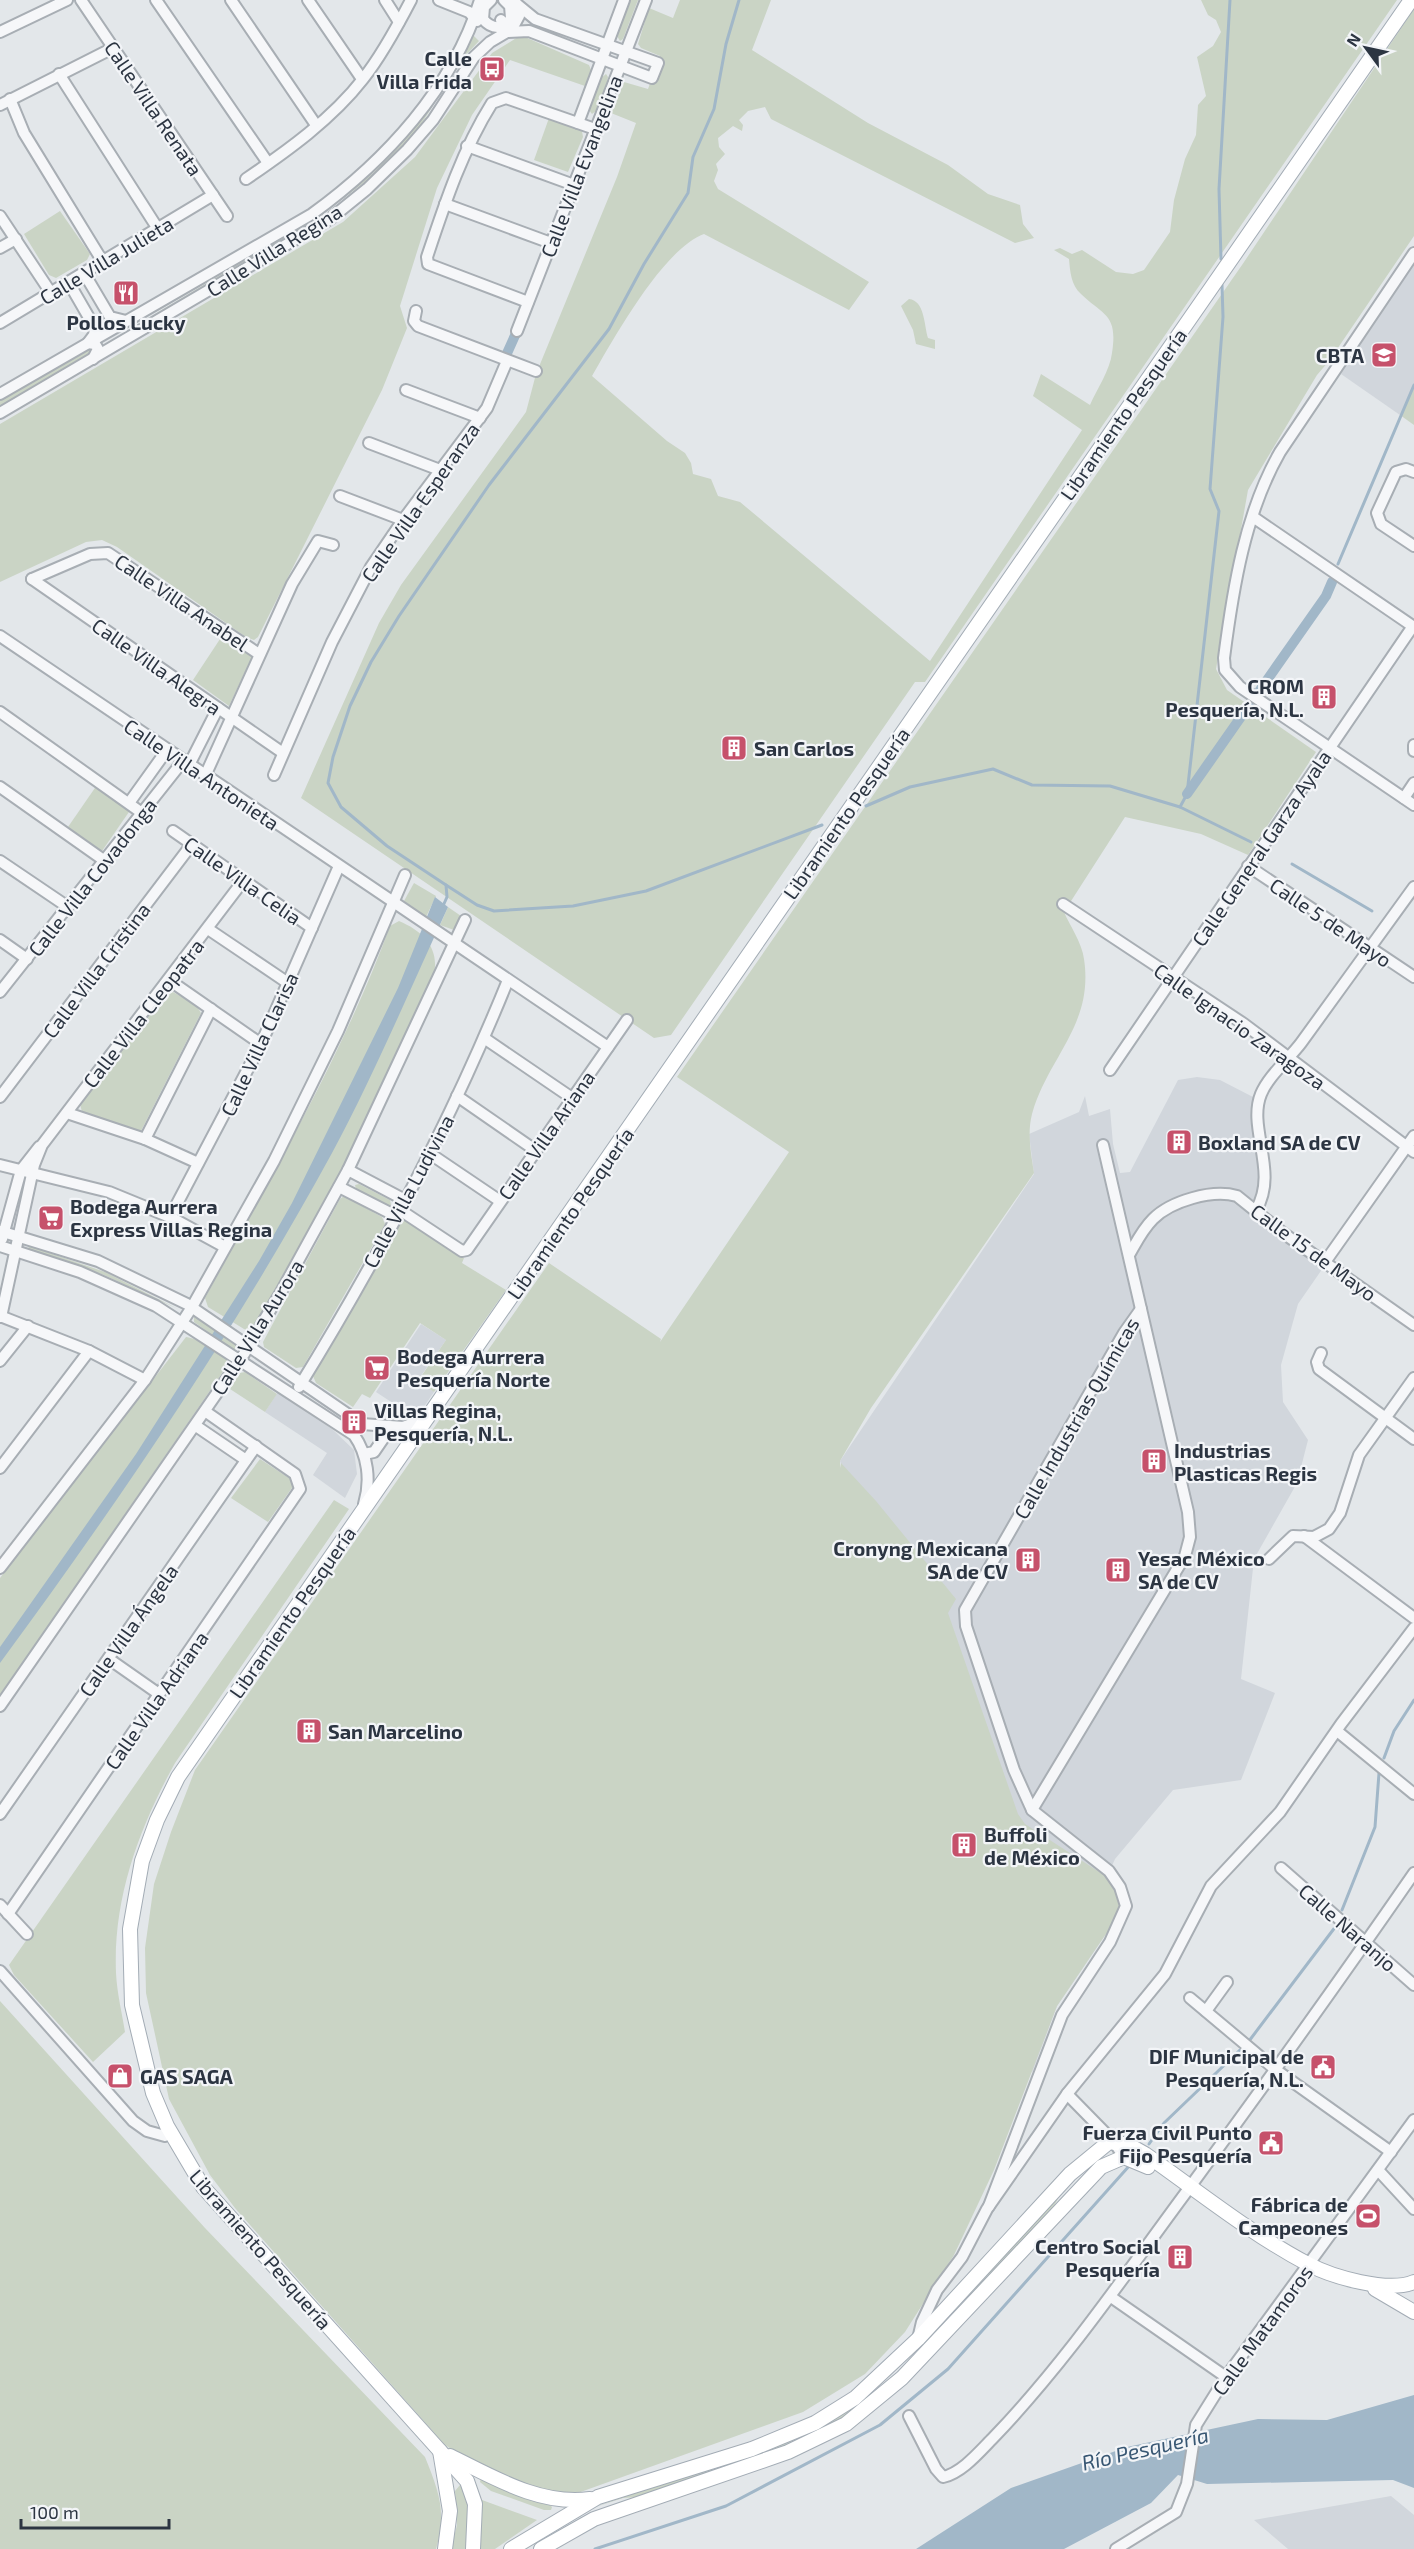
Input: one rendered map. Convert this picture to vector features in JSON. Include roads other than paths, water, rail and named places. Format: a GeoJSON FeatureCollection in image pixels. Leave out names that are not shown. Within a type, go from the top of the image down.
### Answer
{"type":"FeatureCollection","features":[{"type":"Feature","properties":{"kind":"main road","name":"Libramiento Pesquería"},"geometry":{"type":"LineString","coordinates":[[473,2549],[476,2521],[473,2493],[460,2471],[248,2239],[189,2166],[166,2126],[153,2093],[140,2048],[132,1994],[130,1929],[142,1861],[166,1799],[178,1777],[1411,0]]}},
{"type":"Feature","properties":{"kind":"main road"},"geometry":{"type":"LineString","coordinates":[[511,2549],[598,2498],[752,2449],[815,2422],[855,2398],[918,2339],[1068,2176],[1098,2148],[1114,2142],[1129,2145],[1144,2154],[1189,2188],[1307,2267],[1376,2289],[1414,2312]]}},
{"type":"Feature","properties":{"kind":"main road"},"geometry":{"type":"LineString","coordinates":[[541,2549],[594,2519],[818,2440],[846,2424],[888,2390],[1090,2177],[1108,2163],[1124,2157],[1139,2161],[1189,2188]]}},
{"type":"Feature","properties":{"kind":"main road"},"geometry":{"type":"LineString","coordinates":[[1307,2267],[1371,2284],[1396,2286],[1414,2282]]}},
{"type":"Feature","properties":{"kind":"main road"},"geometry":{"type":"LineString","coordinates":[[918,2339],[928,2350]]}},
{"type":"Feature","properties":{"kind":"main road"},"geometry":{"type":"LineString","coordinates":[[440,2451],[498,2479],[545,2496],[574,2500],[598,2498]]}},
{"type":"Feature","properties":{"kind":"main road"},"geometry":{"type":"LineString","coordinates":[[440,2451],[450,2511],[446,2549]]}},
{"type":"Feature","properties":{"kind":"street"},"geometry":{"type":"LineString","coordinates":[[0,32],[67,0]]}},
{"type":"Feature","properties":{"kind":"street","name":"Calle Villa Renata"},"geometry":{"type":"LineString","coordinates":[[81,0],[227,216]]}},
{"type":"Feature","properties":{"kind":"street"},"geometry":{"type":"LineString","coordinates":[[156,0],[268,164]]}},
{"type":"Feature","properties":{"kind":"street"},"geometry":{"type":"LineString","coordinates":[[231,0],[316,125]]}},
{"type":"Feature","properties":{"kind":"street"},"geometry":{"type":"LineString","coordinates":[[308,0],[362,80]]}},
{"type":"Feature","properties":{"kind":"street"},"geometry":{"type":"LineString","coordinates":[[385,0],[399,22]]}},
{"type":"Feature","properties":{"kind":"street"},"geometry":{"type":"LineString","coordinates":[[246,178],[268,164],[316,125],[362,80],[411,0]]}},
{"type":"Feature","properties":{"kind":"street"},"geometry":{"type":"LineString","coordinates":[[439,0],[535,19],[612,55]]}},
{"type":"Feature","properties":{"kind":"street","name":"Calle Villa Evangelina"},"geometry":{"type":"LineString","coordinates":[[517,331],[595,129],[624,0]]}},
{"type":"Feature","properties":{"kind":"street","name":"Calle Villa Evangelina"},"geometry":{"type":"LineString","coordinates":[[578,123],[612,55],[646,0]]}},
{"type":"Feature","properties":{"kind":"street"},"geometry":{"type":"LineString","coordinates":[[497,12],[528,31],[612,55]]}},
{"type":"Feature","properties":{"kind":"street","name":"Calle Villa Regina"},"geometry":{"type":"LineString","coordinates":[[93,360],[105,333],[312,214],[363,174],[392,145],[432,95],[456,54],[497,12]]}},
{"type":"Feature","properties":{"kind":"street","name":"Calle Villa Regina"},"geometry":{"type":"LineString","coordinates":[[0,413],[330,219],[367,189],[433,120],[474,57],[497,12]]}},
{"type":"Feature","properties":{"kind":"street"},"geometry":{"type":"LineString","coordinates":[[103,262],[5,102],[113,48]]}},
{"type":"Feature","properties":{"kind":"street"},"geometry":{"type":"LineString","coordinates":[[59,74],[97,137],[158,229]]}},
{"type":"Feature","properties":{"kind":"street"},"geometry":{"type":"LineString","coordinates":[[528,302],[431,266],[427,257],[467,146],[492,103],[502,98],[595,129]]}},
{"type":"Feature","properties":{"kind":"street"},"geometry":{"type":"LineString","coordinates":[[467,146],[574,185]]}},
{"type":"Feature","properties":{"kind":"street","name":"Calle Villa Julieta"},"geometry":{"type":"LineString","coordinates":[[0,323],[213,195]]}},
{"type":"Feature","properties":{"kind":"street"},"geometry":{"type":"LineString","coordinates":[[445,204],[551,243]]}},
{"type":"Feature","properties":{"kind":"street"},"geometry":{"type":"LineString","coordinates":[[0,216],[51,293]]}},
{"type":"Feature","properties":{"kind":"street"},"geometry":{"type":"LineString","coordinates":[[0,248],[16,239]]}},
{"type":"Feature","properties":{"kind":"street"},"geometry":{"type":"LineString","coordinates":[[1414,253],[1280,452],[1263,483],[1253,517],[1227,634],[1226,670],[1240,687],[1414,805]]}},
{"type":"Feature","properties":{"kind":"street"},"geometry":{"type":"LineString","coordinates":[[84,273],[110,317],[116,321],[129,320],[128,328],[137,334]]}},
{"type":"Feature","properties":{"kind":"street"},"geometry":{"type":"LineString","coordinates":[[69,283],[105,333]]}},
{"type":"Feature","properties":{"kind":"street"},"geometry":{"type":"LineString","coordinates":[[416,311],[414,321],[418,326],[536,371]]}},
{"type":"Feature","properties":{"kind":"street"},"geometry":{"type":"LineString","coordinates":[[105,333],[110,317]]}},
{"type":"Feature","properties":{"kind":"street"},"geometry":{"type":"LineString","coordinates":[[0,394],[88,344],[94,335],[137,334]]}},
{"type":"Feature","properties":{"kind":"street"},"geometry":{"type":"LineString","coordinates":[[88,344],[95,344],[98,349],[93,360]]}},
{"type":"Feature","properties":{"kind":"street","name":"Calle Villa Esperanza"},"geometry":{"type":"LineString","coordinates":[[274,775],[348,608],[371,567],[403,520],[480,418],[499,385],[507,361]]}},
{"type":"Feature","properties":{"kind":"street"},"geometry":{"type":"LineString","coordinates":[[407,390],[480,418]]}},
{"type":"Feature","properties":{"kind":"street"},"geometry":{"type":"LineString","coordinates":[[369,443],[440,470]]}},
{"type":"Feature","properties":{"kind":"street"},"geometry":{"type":"LineString","coordinates":[[1414,472],[1406,470],[1396,472],[1377,513],[1381,524],[1414,546]]}},
{"type":"Feature","properties":{"kind":"street"},"geometry":{"type":"LineString","coordinates":[[340,496],[403,520]]}},
{"type":"Feature","properties":{"kind":"street"},"geometry":{"type":"LineString","coordinates":[[1253,517],[1413,626]]}},
{"type":"Feature","properties":{"kind":"street"},"geometry":{"type":"LineString","coordinates":[[205,776],[259,654],[314,543],[322,541],[333,545]]}},
{"type":"Feature","properties":{"kind":"street","name":"Calle Villa Alegra"},"geometry":{"type":"LineString","coordinates":[[104,552],[90,554],[37,580],[283,753]]}},
{"type":"Feature","properties":{"kind":"street","name":"Calle Villa Anabel"},"geometry":{"type":"LineString","coordinates":[[104,552],[112,555],[259,654]]}},
{"type":"Feature","properties":{"kind":"street","name":"Calle General Garza Ayala"},"geometry":{"type":"LineString","coordinates":[[1110,1070],[1413,626]]}},
{"type":"Feature","properties":{"kind":"street","name":"Calle Villa Antonieta"},"geometry":{"type":"LineString","coordinates":[[0,636],[453,944]]}},
{"type":"Feature","properties":{"kind":"street","name":"Calle Villa Covadonga"},"geometry":{"type":"LineString","coordinates":[[0,992],[142,813],[186,763],[218,708]]}},
{"type":"Feature","properties":{"kind":"street"},"geometry":{"type":"LineString","coordinates":[[0,712],[142,813]]}},
{"type":"Feature","properties":{"kind":"street"},"geometry":{"type":"LineString","coordinates":[[1414,745],[1414,751]]}},
{"type":"Feature","properties":{"kind":"street","name":"Calle Villa Covadonga"},"geometry":{"type":"LineString","coordinates":[[129,803],[167,750]]}},
{"type":"Feature","properties":{"kind":"street"},"geometry":{"type":"LineString","coordinates":[[1404,798],[1414,783]]}},
{"type":"Feature","properties":{"kind":"street"},"geometry":{"type":"LineString","coordinates":[[0,787],[105,861]]}},
{"type":"Feature","properties":{"kind":"street","name":"Calle Villa Celia"},"geometry":{"type":"LineString","coordinates":[[173,831],[312,928]]}},
{"type":"Feature","properties":{"kind":"street","name":"Calle Villa Cristina"},"geometry":{"type":"LineString","coordinates":[[0,1096],[192,844]]}},
{"type":"Feature","properties":{"kind":"street"},"geometry":{"type":"LineString","coordinates":[[0,861],[68,907]]}},
{"type":"Feature","properties":{"kind":"street","name":"Calle Villa Clarisa"},"geometry":{"type":"LineString","coordinates":[[170,1217],[261,1044],[339,866]]}},
{"type":"Feature","properties":{"kind":"street","name":"Calle 5 de Mayo"},"geometry":{"type":"LineString","coordinates":[[1248,866],[1414,977]]}},
{"type":"Feature","properties":{"kind":"street"},"geometry":{"type":"LineString","coordinates":[[0,1568],[145,1380],[187,1315],[274,1161],[338,1031],[395,904],[405,874]]}},
{"type":"Feature","properties":{"kind":"street","name":"Calle Villa Cleopatra"},"geometry":{"type":"LineString","coordinates":[[0,1246],[2,1232],[21,1170],[28,1158],[42,1145],[67,1113],[243,881]]}},
{"type":"Feature","properties":{"kind":"street"},"geometry":{"type":"LineString","coordinates":[[1256,1210],[1260,1203],[1265,1180],[1258,1107],[1265,1088],[1289,1059],[1414,887]]}},
{"type":"Feature","properties":{"kind":"street","name":"Calle Ignacio Zaragoza"},"geometry":{"type":"LineString","coordinates":[[1063,904],[1244,1024],[1410,1150]]}},
{"type":"Feature","properties":{"kind":"street","name":"Calle Villa Aurora"},"geometry":{"type":"LineString","coordinates":[[0,1706],[245,1353],[348,1170],[465,920]]}},
{"type":"Feature","properties":{"kind":"street"},"geometry":{"type":"LineString","coordinates":[[208,929],[288,983]]}},
{"type":"Feature","properties":{"kind":"street"},"geometry":{"type":"LineString","coordinates":[[0,940],[27,959]]}},
{"type":"Feature","properties":{"kind":"street"},"geometry":{"type":"LineString","coordinates":[[453,944],[608,1047]]}},
{"type":"Feature","properties":{"kind":"street"},"geometry":{"type":"LineString","coordinates":[[169,980],[261,1044]]}},
{"type":"Feature","properties":{"kind":"street","name":"Calle Villa Ludivina"},"geometry":{"type":"LineString","coordinates":[[294,1395],[429,1154],[484,1038],[508,980]]}},
{"type":"Feature","properties":{"kind":"street"},"geometry":{"type":"LineString","coordinates":[[145,1139],[211,1009]]}},
{"type":"Feature","properties":{"kind":"street","name":"Calle Villa Ariana"},"geometry":{"type":"LineString","coordinates":[[400,1209],[465,1251],[627,1020]]}},
{"type":"Feature","properties":{"kind":"street"},"geometry":{"type":"LineString","coordinates":[[484,1038],[572,1098]]}},
{"type":"Feature","properties":{"kind":"street"},"geometry":{"type":"LineString","coordinates":[[457,1096],[535,1150]]}},
{"type":"Feature","properties":{"kind":"street"},"geometry":{"type":"LineString","coordinates":[[67,1113],[145,1139],[198,1163]]}},
{"type":"Feature","properties":{"kind":"street"},"geometry":{"type":"LineString","coordinates":[[1325,1262],[1410,1150],[1414,1136]]}},
{"type":"Feature","properties":{"kind":"street","name":"Calle Villa Cleopatra"},"geometry":{"type":"LineString","coordinates":[[0,1316],[33,1173],[42,1145]]}},
{"type":"Feature","properties":{"kind":"street"},"geometry":{"type":"LineString","coordinates":[[989,2206],[1062,2015],[1110,1942],[1126,1906],[1120,1887],[1109,1871],[1032,1810],[1185,1556],[1190,1537],[1188,1512],[1103,1145]]}},
{"type":"Feature","properties":{"kind":"street"},"geometry":{"type":"LineString","coordinates":[[429,1154],[500,1201]]}},
{"type":"Feature","properties":{"kind":"street"},"geometry":{"type":"LineString","coordinates":[[0,1165],[109,1192],[170,1217],[225,1247]]}},
{"type":"Feature","properties":{"kind":"street"},"geometry":{"type":"LineString","coordinates":[[348,1170],[400,1209]]}},
{"type":"Feature","properties":{"kind":"street"},"geometry":{"type":"LineString","coordinates":[[339,1187],[400,1209]]}},
{"type":"Feature","properties":{"kind":"street","name":"Calle 15 de Mayo"},"geometry":{"type":"LineString","coordinates":[[1129,1255],[1145,1228],[1159,1214],[1209,1194],[1220,1192],[1237,1196],[1414,1325]]}},
{"type":"Feature","properties":{"kind":"street"},"geometry":{"type":"LineString","coordinates":[[0,1246],[107,1283],[187,1315],[209,1319],[233,1336],[245,1353],[294,1395],[354,1435],[362,1449],[374,1452],[386,1433],[379,1426],[363,1424],[302,1382],[245,1353],[224,1349],[199,1333],[187,1315],[98,1262],[2,1232]]}},
{"type":"Feature","properties":{"kind":"street","name":"Calle Industrias Químicas"},"geometry":{"type":"LineString","coordinates":[[1032,1810],[1014,1770],[966,1626],[965,1610],[1124,1333],[1141,1309]]}},
{"type":"Feature","properties":{"kind":"street"},"geometry":{"type":"LineString","coordinates":[[0,1316],[89,1351],[145,1380]]}},
{"type":"Feature","properties":{"kind":"street"},"geometry":{"type":"LineString","coordinates":[[0,1362],[28,1326]]}},
{"type":"Feature","properties":{"kind":"street"},"geometry":{"type":"LineString","coordinates":[[0,1468],[89,1351]]}},
{"type":"Feature","properties":{"kind":"street"},"geometry":{"type":"LineString","coordinates":[[1322,1353],[1317,1362],[1319,1370],[1414,1439]]}},
{"type":"Feature","properties":{"kind":"street"},"geometry":{"type":"LineString","coordinates":[[1269,1559],[1293,1536],[1322,1535],[1340,1513],[1359,1455],[1414,1378]]}},
{"type":"Feature","properties":{"kind":"street"},"geometry":{"type":"LineString","coordinates":[[361,1512],[367,1491],[368,1471],[359,1432],[365,1426],[400,1427],[428,1418]]}},
{"type":"Feature","properties":{"kind":"street"},"geometry":{"type":"LineString","coordinates":[[201,1419],[256,1446]]}},
{"type":"Feature","properties":{"kind":"street"},"geometry":{"type":"LineString","coordinates":[[201,1419],[246,1460]]}},
{"type":"Feature","properties":{"kind":"street"},"geometry":{"type":"LineString","coordinates":[[400,1427],[409,1434],[405,1450]]}},
{"type":"Feature","properties":{"kind":"street","name":"Calle Villa Ángela"},"geometry":{"type":"LineString","coordinates":[[0,1814],[256,1446]]}},
{"type":"Feature","properties":{"kind":"street","name":"Calle Villa Adriana"},"geometry":{"type":"LineString","coordinates":[[8,1914],[298,1494],[300,1485],[295,1474],[256,1446]]}},
{"type":"Feature","properties":{"kind":"street"},"geometry":{"type":"LineString","coordinates":[[368,1471],[375,1477],[392,1469]]}},
{"type":"Feature","properties":{"kind":"street"},"geometry":{"type":"LineString","coordinates":[[1304,1535],[1414,1618]]}},
{"type":"Feature","properties":{"kind":"street"},"geometry":{"type":"LineString","coordinates":[[918,2339],[922,2322],[937,2290],[962,2257],[989,2206],[1067,2094],[1165,1974],[1211,1886],[1280,1812],[1336,1731],[1414,1628]]}},
{"type":"Feature","properties":{"kind":"street"},"geometry":{"type":"LineString","coordinates":[[109,1659],[159,1694]]}},
{"type":"Feature","properties":{"kind":"street"},"geometry":{"type":"LineString","coordinates":[[1336,1731],[1414,1794]]}},
{"type":"Feature","properties":{"kind":"street","name":"Calle Naranjo"},"geometry":{"type":"LineString","coordinates":[[1281,1868],[1414,1985]]}},
{"type":"Feature","properties":{"kind":"street"},"geometry":{"type":"LineString","coordinates":[[909,2416],[936,2469],[943,2477],[956,2471],[977,2454],[1010,2419],[1057,2367],[1111,2297],[1276,2070],[1414,1873]]}},
{"type":"Feature","properties":{"kind":"street"},"geometry":{"type":"LineString","coordinates":[[0,1905],[27,1934]]}},
{"type":"Feature","properties":{"kind":"street"},"geometry":{"type":"LineString","coordinates":[[0,1971],[137,2125],[165,2136]]}},
{"type":"Feature","properties":{"kind":"street"},"geometry":{"type":"LineString","coordinates":[[1206,2011],[1227,1982]]}},
{"type":"Feature","properties":{"kind":"street"},"geometry":{"type":"LineString","coordinates":[[1190,1998],[1276,2070],[1391,2152]]}},
{"type":"Feature","properties":{"kind":"street"},"geometry":{"type":"LineString","coordinates":[[1067,2094],[1114,2142],[1124,2157]]}},
{"type":"Feature","properties":{"kind":"street","name":"Calle Matamoros"},"geometry":{"type":"LineString","coordinates":[[1116,2549],[1176,2512],[1187,2484],[1196,2425],[1226,2377],[1414,2120]]}},
{"type":"Feature","properties":{"kind":"street"},"geometry":{"type":"LineString","coordinates":[[1378,2170],[1414,2209]]}},
{"type":"Feature","properties":{"kind":"street"},"geometry":{"type":"LineString","coordinates":[[1111,2297],[1226,2377]]}},
{"type":"Feature","properties":{"kind":"water"},"geometry":{"type":"Polygon","coordinates":[[[435,897],[448,907],[363,1092],[295,1219],[175,1414],[89,1540],[0,1663],[0,1647],[136,1454],[259,1261],[292,1203],[398,988],[435,897]]]}},
{"type":"Feature","properties":{"kind":"water","name":"Río Pesquería"},"geometry":{"type":"Polygon","coordinates":[[[1414,2395],[1414,2488],[1393,2480],[1207,2484],[1178,2475],[1151,2503],[1064,2549],[916,2549],[1011,2488],[1127,2447],[1258,2419],[1327,2420],[1414,2395]]]}},
{"type":"Feature","properties":{"kind":"waterway"},"geometry":{"type":"LineString","coordinates":[[443,906],[447,897],[446,885],[387,846],[341,807],[328,783],[333,757],[350,706],[371,662],[399,616],[489,485],[609,329],[644,264],[688,193],[693,157],[714,109],[726,44],[739,0]]}},
{"type":"Feature","properties":{"kind":"waterway"},"geometry":{"type":"LineString","coordinates":[[1221,259],[1219,189],[1230,0]]}},
{"type":"Feature","properties":{"kind":"waterway"},"geometry":{"type":"LineString","coordinates":[[866,806],[910,787],[993,769],[1032,785],[1110,786],[1180,807],[1187,794],[1219,511],[1210,489],[1223,317],[1222,285]]}},
{"type":"Feature","properties":{"kind":"waterway"},"geometry":{"type":"LineString","coordinates":[[504,360],[517,331]]}},
{"type":"Feature","properties":{"kind":"waterway"},"geometry":{"type":"LineString","coordinates":[[1338,564],[1414,385]]}},
{"type":"Feature","properties":{"kind":"waterway"},"geometry":{"type":"LineString","coordinates":[[1260,690],[1326,596],[1332,582]]}},
{"type":"Feature","properties":{"kind":"waterway"},"geometry":{"type":"LineString","coordinates":[[1187,794],[1250,704]]}},
{"type":"Feature","properties":{"kind":"waterway"},"geometry":{"type":"LineString","coordinates":[[1180,807],[1251,842]]}},
{"type":"Feature","properties":{"kind":"waterway"},"geometry":{"type":"LineString","coordinates":[[446,885],[477,905],[494,911],[573,906],[646,891],[822,825]]}},
{"type":"Feature","properties":{"kind":"waterway"},"geometry":{"type":"LineString","coordinates":[[1292,864],[1372,911]]}},
{"type":"Feature","properties":{"kind":"waterway"},"geometry":{"type":"LineString","coordinates":[[1384,1758],[1394,1731],[1414,1700]]}},
{"type":"Feature","properties":{"kind":"waterway"},"geometry":{"type":"LineString","coordinates":[[1342,1910],[1375,1827],[1379,1773]]}},
{"type":"Feature","properties":{"kind":"waterway"},"geometry":{"type":"LineString","coordinates":[[1249,2041],[1336,1926]]}},
{"type":"Feature","properties":{"kind":"waterway"},"geometry":{"type":"LineString","coordinates":[[1149,2144],[1164,2123],[1240,2050]]}},
{"type":"Feature","properties":{"kind":"waterway"},"geometry":{"type":"LineString","coordinates":[[595,2549],[726,2506],[880,2425],[948,2369],[1130,2165]]}},
{"type":"Feature","properties":{"kind":"place","name":"Calle Villa Frida"},"geometry":{"type":"Point","coordinates":[492,69]}},
{"type":"Feature","properties":{"kind":"place","name":"Pollos Lucky"},"geometry":{"type":"Point","coordinates":[126,293]}},
{"type":"Feature","properties":{"kind":"place","name":"CBTA"},"geometry":{"type":"Point","coordinates":[1384,355]}},
{"type":"Feature","properties":{"kind":"place","name":"CROM Pesquería, N.L."},"geometry":{"type":"Point","coordinates":[1324,697]}},
{"type":"Feature","properties":{"kind":"place","name":"San Carlos"},"geometry":{"type":"Point","coordinates":[734,748]}},
{"type":"Feature","properties":{"kind":"place","name":"Boxland SA de CV"},"geometry":{"type":"Point","coordinates":[1179,1142]}},
{"type":"Feature","properties":{"kind":"place","name":"Bodega Aurrera Express Villas Regina"},"geometry":{"type":"Point","coordinates":[51,1218]}},
{"type":"Feature","properties":{"kind":"place","name":"Bodega Aurrera Pesquería Norte"},"geometry":{"type":"Point","coordinates":[377,1368]}},
{"type":"Feature","properties":{"kind":"place","name":"Villas Regina, Pesquería, N.L."},"geometry":{"type":"Point","coordinates":[354,1422]}},
{"type":"Feature","properties":{"kind":"place","name":"Industrias Plasticas Regis"},"geometry":{"type":"Point","coordinates":[1154,1461]}},
{"type":"Feature","properties":{"kind":"place","name":"Cronyng Mexicana SA de CV"},"geometry":{"type":"Point","coordinates":[1028,1560]}},
{"type":"Feature","properties":{"kind":"place","name":"Yesac México SA de CV"},"geometry":{"type":"Point","coordinates":[1118,1570]}},
{"type":"Feature","properties":{"kind":"place","name":"San Marcelino"},"geometry":{"type":"Point","coordinates":[309,1731]}},
{"type":"Feature","properties":{"kind":"place","name":"Buffoli de México"},"geometry":{"type":"Point","coordinates":[964,1845]}},
{"type":"Feature","properties":{"kind":"place","name":"DIF Municipal de Pesquería, N.L."},"geometry":{"type":"Point","coordinates":[1323,2067]}},
{"type":"Feature","properties":{"kind":"place","name":"GAS SAGA"},"geometry":{"type":"Point","coordinates":[120,2076]}},
{"type":"Feature","properties":{"kind":"place","name":"Fuerza Civil Punto Fijo Pesquería"},"geometry":{"type":"Point","coordinates":[1271,2143]}},
{"type":"Feature","properties":{"kind":"place","name":"Fábrica de Campeones"},"geometry":{"type":"Point","coordinates":[1368,2216]}},
{"type":"Feature","properties":{"kind":"place","name":"Centro Social Pesquería"},"geometry":{"type":"Point","coordinates":[1180,2257]}}]}
